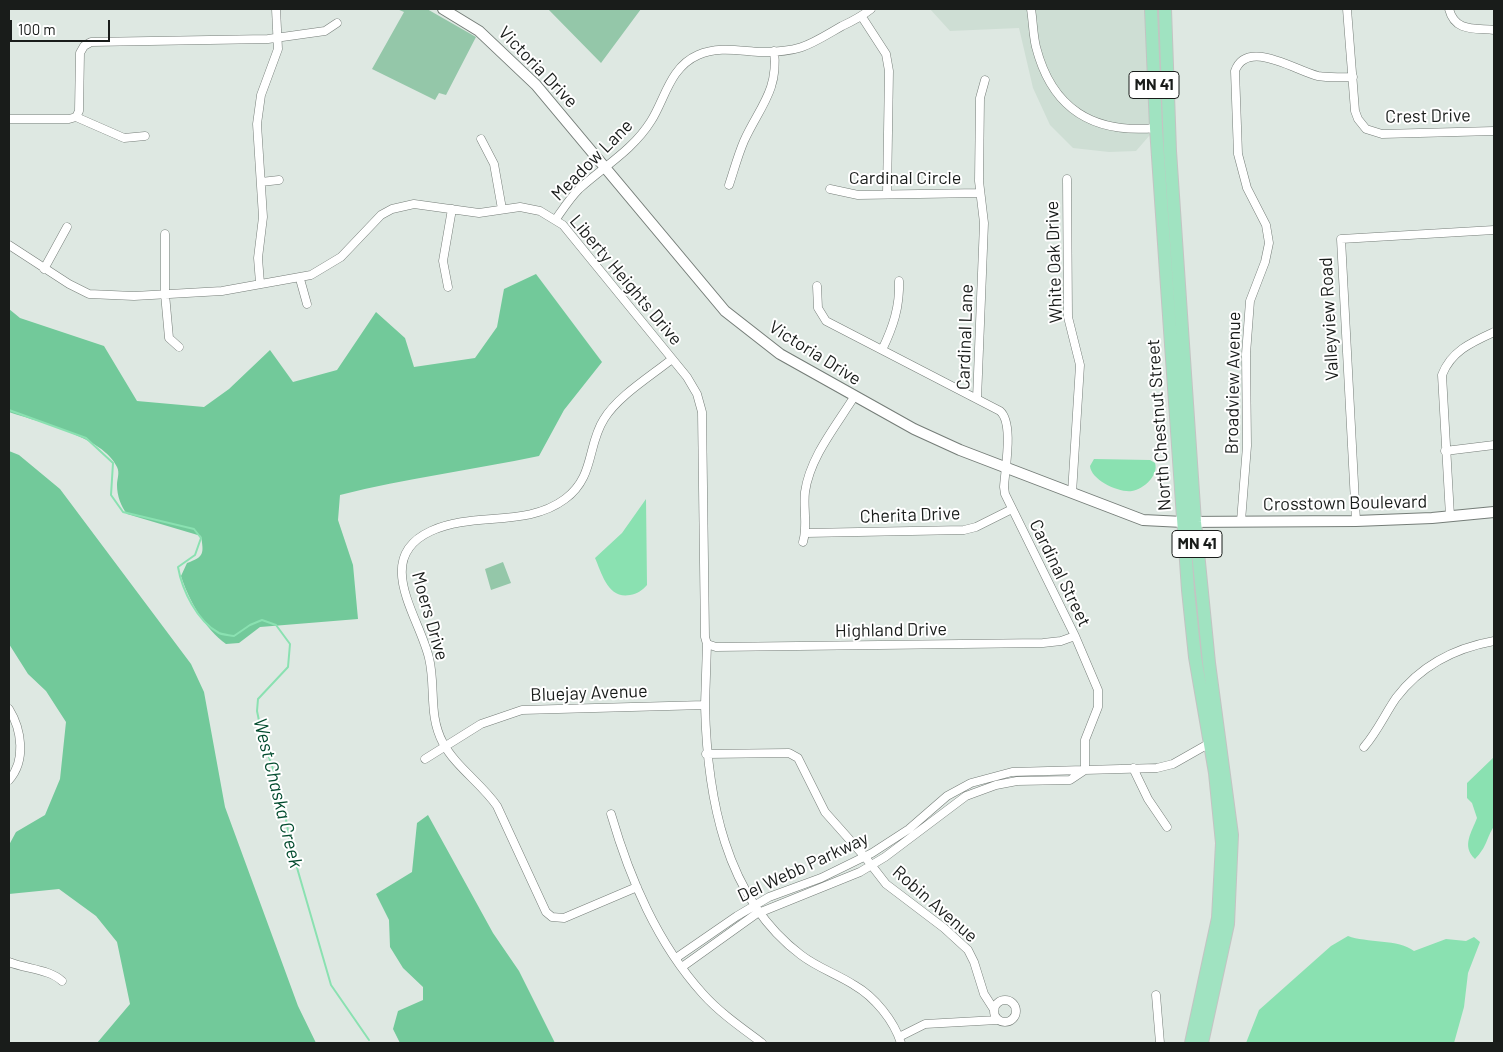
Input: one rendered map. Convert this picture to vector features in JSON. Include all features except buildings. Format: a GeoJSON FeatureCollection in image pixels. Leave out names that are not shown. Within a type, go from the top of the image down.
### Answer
{"type":"FeatureCollection","features":[{"type":"Feature","properties":{"kind":"main road","name":"North Chestnut Street"},"geometry":{"type":"LineString","coordinates":[[1151,9],[1156,128],[1189,522],[1232,835],[1228,924],[1202,1043]]}},
{"type":"Feature","properties":{"kind":"main road","name":"North Chestnut Street"},"geometry":{"type":"LineString","coordinates":[[1165,9],[1170,151],[1195,657],[1210,744],[1222,843],[1218,918],[1191,1043]]}},
{"type":"Feature","properties":{"kind":"street"},"geometry":{"type":"LineString","coordinates":[[260,283],[258,258],[263,217],[257,124],[261,95],[274,63],[278,38],[276,9]]}},
{"type":"Feature","properties":{"kind":"street","name":"Victoria Drive"},"geometry":{"type":"LineString","coordinates":[[443,9],[480,31],[513,61],[561,113],[725,311],[780,354],[914,429],[1005,468],[1143,520],[1189,522]]}},
{"type":"Feature","properties":{"kind":"street","name":"Meadow Lane"},"geometry":{"type":"LineString","coordinates":[[556,219],[572,196],[605,168],[646,128],[672,79],[688,61],[713,50],[774,51],[795,50],[810,46],[872,9]]}},
{"type":"Feature","properties":{"kind":"street"},"geometry":{"type":"LineString","coordinates":[[1031,9],[1040,60],[1051,85],[1061,99],[1090,121],[1103,125],[1136,130],[1156,128]]}},
{"type":"Feature","properties":{"kind":"street","name":"Crest Drive"},"geometry":{"type":"LineString","coordinates":[[1348,9],[1355,111],[1358,119],[1366,129],[1393,135],[1431,131],[1494,131]]}},
{"type":"Feature","properties":{"kind":"street"},"geometry":{"type":"LineString","coordinates":[[1449,9],[1452,19],[1461,26],[1494,30]]}},
{"type":"Feature","properties":{"kind":"street"},"geometry":{"type":"LineString","coordinates":[[862,16],[886,54],[889,71],[887,194]]}},
{"type":"Feature","properties":{"kind":"street"},"geometry":{"type":"LineString","coordinates":[[76,117],[79,112],[80,53],[84,46],[101,41],[278,38],[325,31],[337,23]]}},
{"type":"Feature","properties":{"kind":"street"},"geometry":{"type":"LineString","coordinates":[[77,39],[84,46]]}},
{"type":"Feature","properties":{"kind":"street"},"geometry":{"type":"LineString","coordinates":[[729,185],[745,139],[770,94],[776,72],[774,51]]}},
{"type":"Feature","properties":{"kind":"street","name":"Broadview Avenue"},"geometry":{"type":"LineString","coordinates":[[1241,521],[1246,446],[1246,354],[1250,301],[1265,262],[1269,243],[1266,225],[1247,188],[1238,154],[1235,71],[1242,60],[1249,57],[1265,57],[1318,76],[1352,77]]}},
{"type":"Feature","properties":{"kind":"street","name":"Cardinal Lane"},"geometry":{"type":"LineString","coordinates":[[985,80],[980,98],[980,193],[984,223],[977,399],[1000,411],[1007,419],[1005,468]]}},
{"type":"Feature","properties":{"kind":"street"},"geometry":{"type":"LineString","coordinates":[[9,119],[69,119],[76,117],[124,138],[145,136]]}},
{"type":"Feature","properties":{"kind":"street"},"geometry":{"type":"LineString","coordinates":[[481,140],[494,164],[502,209]]}},
{"type":"Feature","properties":{"kind":"street","name":"White Oak Drive"},"geometry":{"type":"LineString","coordinates":[[1067,178],[1068,317],[1080,364],[1072,493]]}},
{"type":"Feature","properties":{"kind":"street"},"geometry":{"type":"LineString","coordinates":[[261,182],[279,180]]}},
{"type":"Feature","properties":{"kind":"street","name":"Cardinal Circle"},"geometry":{"type":"LineString","coordinates":[[830,189],[850,194],[980,193]]}},
{"type":"Feature","properties":{"kind":"street","name":"Liberty Heights Drive"},"geometry":{"type":"LineString","coordinates":[[9,245],[44,269],[89,294],[111,297],[222,291],[260,283],[300,279],[332,264],[351,247],[373,221],[392,209],[414,204],[479,213],[520,207],[531,208],[556,219],[692,385],[702,412],[705,640],[707,644]]}},
{"type":"Feature","properties":{"kind":"street"},"geometry":{"type":"LineString","coordinates":[[448,287],[443,261],[452,209]]}},
{"type":"Feature","properties":{"kind":"street"},"geometry":{"type":"LineString","coordinates":[[44,269],[67,227]]}},
{"type":"Feature","properties":{"kind":"street","name":"Valleyview Road"},"geometry":{"type":"LineString","coordinates":[[1356,521],[1341,239],[1494,230]]}},
{"type":"Feature","properties":{"kind":"street"},"geometry":{"type":"LineString","coordinates":[[165,234],[164,294],[169,338],[179,346]]}},
{"type":"Feature","properties":{"kind":"street"},"geometry":{"type":"LineString","coordinates":[[300,279],[307,304]]}},
{"type":"Feature","properties":{"kind":"street"},"geometry":{"type":"LineString","coordinates":[[882,350],[898,313],[900,298],[899,281]]}},
{"type":"Feature","properties":{"kind":"street"},"geometry":{"type":"LineString","coordinates":[[817,286],[818,308],[823,318],[977,399]]}},
{"type":"Feature","properties":{"kind":"street"},"geometry":{"type":"LineString","coordinates":[[1450,516],[1442,375],[1445,366],[1452,356],[1473,342],[1494,332]]}},
{"type":"Feature","properties":{"kind":"street","name":"Moers Drive"},"geometry":{"type":"LineString","coordinates":[[637,887],[564,918],[550,915],[541,905],[497,806],[446,747],[434,720],[429,658],[401,576],[402,562],[408,548],[428,532],[446,525],[536,514],[564,500],[578,486],[588,470],[600,426],[609,411],[672,359]]}},
{"type":"Feature","properties":{"kind":"street"},"geometry":{"type":"LineString","coordinates":[[803,542],[806,533],[805,492],[811,470],[854,397]]}},
{"type":"Feature","properties":{"kind":"street"},"geometry":{"type":"LineString","coordinates":[[1445,451],[1494,445]]}},
{"type":"Feature","properties":{"kind":"street","name":"Cardinal Street"},"geometry":{"type":"LineString","coordinates":[[1005,468],[1004,487],[1012,510],[1075,636],[1098,690],[1098,707],[1084,740],[1084,770]]}},
{"type":"Feature","properties":{"kind":"street","name":"Cherita Drive"},"geometry":{"type":"LineString","coordinates":[[806,533],[964,530],[976,527],[1012,510]]}},
{"type":"Feature","properties":{"kind":"street","name":"Crosstown Boulevard"},"geometry":{"type":"LineString","coordinates":[[1189,522],[1356,521],[1494,512]]}},
{"type":"Feature","properties":{"kind":"street","name":"Highland Drive"},"geometry":{"type":"LineString","coordinates":[[707,644],[716,647],[1043,642],[1061,641],[1075,636]]}},
{"type":"Feature","properties":{"kind":"street"},"geometry":{"type":"LineString","coordinates":[[1364,746],[1376,732],[1397,698],[1430,663],[1467,646],[1494,641]]}},
{"type":"Feature","properties":{"kind":"street"},"geometry":{"type":"LineString","coordinates":[[707,644],[706,754],[727,850],[742,886],[755,905],[780,937],[801,955],[860,989],[880,1007],[900,1040],[925,1024],[1012,1020],[1016,1014],[1016,1006],[1013,1002],[995,1002],[993,1014],[997,1020]]}},
{"type":"Feature","properties":{"kind":"street","name":"Bluejay Avenue"},"geometry":{"type":"LineString","coordinates":[[425,759],[482,724],[522,710],[705,705]]}},
{"type":"Feature","properties":{"kind":"street"},"geometry":{"type":"LineString","coordinates":[[9,710],[18,732],[20,747],[19,763],[9,780]]}},
{"type":"Feature","properties":{"kind":"street","name":"Del Webb Parkway"},"geometry":{"type":"LineString","coordinates":[[676,958],[755,905],[782,891],[821,878],[866,857],[909,829],[947,796],[972,783],[1012,772],[1157,768],[1173,764],[1210,744]]}},
{"type":"Feature","properties":{"kind":"street","name":"Robin Avenue"},"geometry":{"type":"LineString","coordinates":[[706,754],[789,753],[796,755],[825,812],[866,857],[886,884],[944,928],[968,950],[974,962],[984,994],[993,1008]]}},
{"type":"Feature","properties":{"kind":"street"},"geometry":{"type":"LineString","coordinates":[[1133,768],[1148,799],[1167,827]]}},
{"type":"Feature","properties":{"kind":"street","name":"Del Webb Parkway"},"geometry":{"type":"LineString","coordinates":[[682,967],[761,912],[860,872],[900,847],[932,820],[966,796],[996,785],[1017,781],[1070,780],[1084,770]]}},
{"type":"Feature","properties":{"kind":"street"},"geometry":{"type":"LineString","coordinates":[[611,814],[637,887],[667,947],[703,994],[718,1009],[762,1043]]}},
{"type":"Feature","properties":{"kind":"street"},"geometry":{"type":"LineString","coordinates":[[9,962],[26,969],[54,974],[62,982]]}},
{"type":"Feature","properties":{"kind":"street"},"geometry":{"type":"LineString","coordinates":[[1156,995],[1160,1043]]}},
{"type":"Feature","properties":{"kind":"shaded area"},"geometry":{"type":"Polygon","coordinates":[[[397,9],[427,9],[476,37],[446,95],[439,93],[435,100],[372,69],[404,12],[397,9]]]}},
{"type":"Feature","properties":{"kind":"shaded area"},"geometry":{"type":"Polygon","coordinates":[[[548,9],[641,9],[601,63],[548,9]]]}},
{"type":"Feature","properties":{"kind":"shaded area"},"geometry":{"type":"Polygon","coordinates":[[[930,9],[1151,9],[1156,128],[1136,151],[1109,152],[1073,148],[1050,125],[1033,88],[1019,28],[950,31],[930,9]]]}},
{"type":"Feature","properties":{"kind":"shaded area"},"geometry":{"type":"Polygon","coordinates":[[[536,274],[602,362],[564,410],[539,456],[340,495],[338,520],[353,565],[358,619],[260,627],[239,643],[226,644],[211,631],[199,614],[188,595],[181,576],[187,563],[197,559],[202,554],[201,536],[127,514],[121,504],[118,493],[118,469],[110,456],[99,447],[69,432],[9,412],[9,309],[20,318],[104,346],[137,401],[204,407],[229,389],[270,350],[293,382],[337,370],[376,312],[405,338],[414,367],[475,358],[497,327],[504,289],[536,274]]]}},
{"type":"Feature","properties":{"kind":"shaded area"},"geometry":{"type":"Polygon","coordinates":[[[9,451],[19,455],[60,489],[191,664],[204,692],[225,807],[298,1006],[316,1043],[97,1043],[130,1004],[117,942],[96,916],[59,889],[9,894],[9,845],[16,832],[45,815],[60,779],[66,722],[46,691],[28,674],[9,644],[9,451]]]}},
{"type":"Feature","properties":{"kind":"shaded area"},"geometry":{"type":"Polygon","coordinates":[[[1094,459],[1150,460],[1155,463],[1156,468],[1150,481],[1137,490],[1120,490],[1100,481],[1095,476],[1090,466],[1094,459]]]}},
{"type":"Feature","properties":{"kind":"shaded area"},"geometry":{"type":"Polygon","coordinates":[[[646,499],[647,585],[635,594],[622,595],[616,593],[607,584],[595,558],[622,533],[646,499]]]}},
{"type":"Feature","properties":{"kind":"shaded area"},"geometry":{"type":"Polygon","coordinates":[[[503,562],[511,583],[491,590],[485,569],[503,562]]]}},
{"type":"Feature","properties":{"kind":"shaded area"},"geometry":{"type":"Polygon","coordinates":[[[1494,757],[1494,826],[1484,847],[1475,859],[1471,854],[1468,844],[1477,818],[1472,803],[1467,798],[1467,783],[1494,757]]]}},
{"type":"Feature","properties":{"kind":"shaded area"},"geometry":{"type":"Polygon","coordinates":[[[428,815],[493,933],[519,971],[555,1043],[400,1043],[393,1029],[398,1011],[423,1000],[423,987],[403,968],[390,947],[389,920],[376,894],[412,872],[417,823],[428,815]]]}},
{"type":"Feature","properties":{"kind":"shaded area"},"geometry":{"type":"Polygon","coordinates":[[[1348,936],[1400,945],[1414,951],[1446,939],[1466,941],[1474,937],[1480,942],[1468,973],[1464,1007],[1454,1043],[1246,1043],[1259,1010],[1331,946],[1348,936]]]}},
{"type":"Feature","properties":{"kind":"waterway","name":"West Chaska Creek"},"geometry":{"type":"LineString","coordinates":[[9,410],[86,438],[113,463],[111,495],[123,512],[194,529],[201,538],[195,555],[178,567],[187,595],[197,613],[211,628],[221,634],[234,636],[250,625],[262,620],[276,625],[290,644],[288,667],[258,699],[257,711],[263,740],[281,792],[291,847],[331,985],[369,1040]]}}]}
